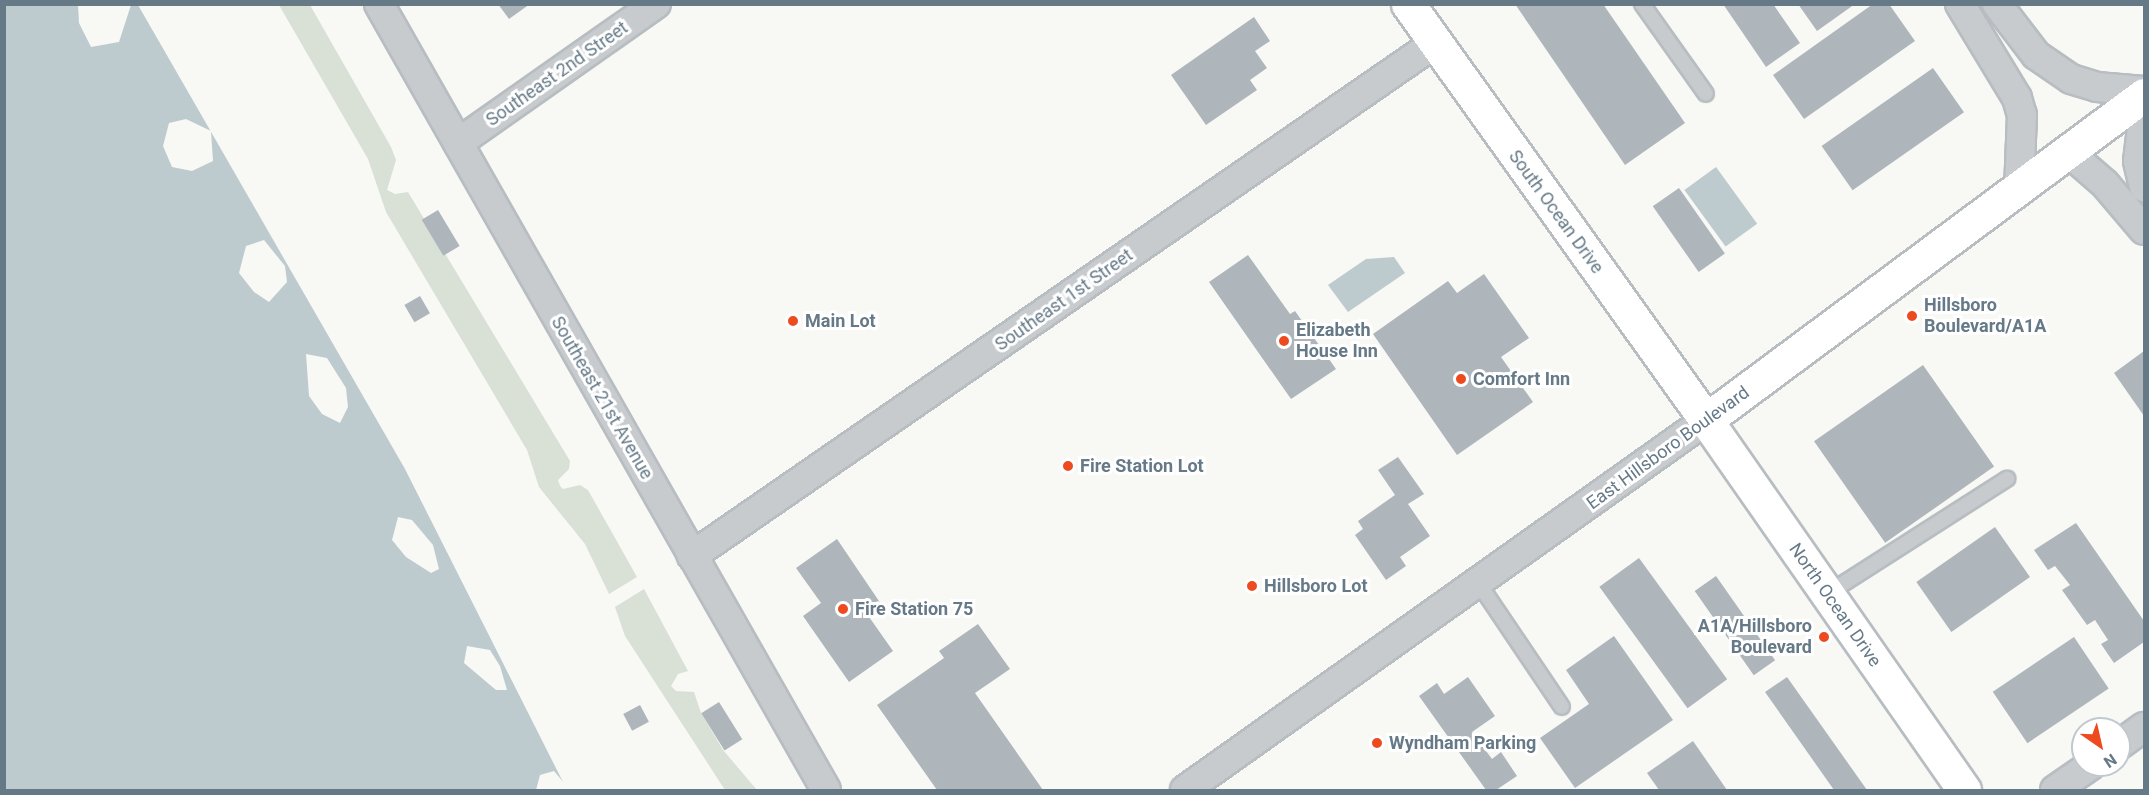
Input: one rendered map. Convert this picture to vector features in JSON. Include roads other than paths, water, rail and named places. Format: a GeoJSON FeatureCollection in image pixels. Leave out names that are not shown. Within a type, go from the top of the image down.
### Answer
{"type":"FeatureCollection","features":[{"type":"Feature","properties":{"kind":"main road","name":"South Ocean Drive"},"geometry":{"type":"LineString","coordinates":[[1408,4],[1706,420]]}},
{"type":"Feature","properties":{"kind":"main road","name":"East Hillsboro Boulevard"},"geometry":{"type":"LineString","coordinates":[[1706,420],[2019,190],[2145,93]]}},
{"type":"Feature","properties":{"kind":"main road","name":"North Ocean Drive"},"geometry":{"type":"LineString","coordinates":[[1706,420],[1964,790]]}},
{"type":"Feature","properties":{"kind":"street","name":"Southeast 21st Avenue"},"geometry":{"type":"LineString","coordinates":[[379,4],[826,790]]}},
{"type":"Feature","properties":{"kind":"street","name":"Southeast 2nd Street"},"geometry":{"type":"LineString","coordinates":[[458,143],[656,4]]}},
{"type":"Feature","properties":{"kind":"street"},"geometry":{"type":"LineString","coordinates":[[1960,4],[2017,98],[2022,115],[2019,190]]}},
{"type":"Feature","properties":{"kind":"street"},"geometry":{"type":"LineString","coordinates":[[1996,4],[2036,56],[2071,79],[2097,87],[2145,93]]}},
{"type":"Feature","properties":{"kind":"street","name":"Southeast 1st Street"},"geometry":{"type":"LineString","coordinates":[[692,556],[1436,43]]}},
{"type":"Feature","properties":{"kind":"street"},"geometry":{"type":"LineString","coordinates":[[2145,111],[2138,161],[2145,187]]}},
{"type":"Feature","properties":{"kind":"street"},"geometry":{"type":"LineString","coordinates":[[2067,151],[2104,184],[2145,230]]}},
{"type":"Feature","properties":{"kind":"street","name":"East Hillsboro Boulevard"},"geometry":{"type":"LineString","coordinates":[[1185,790],[1479,584],[1706,420]]}},
{"type":"Feature","properties":{"kind":"street"},"geometry":{"type":"LineString","coordinates":[[2131,737],[2145,727]]}},
{"type":"Feature","properties":{"kind":"street"},"geometry":{"type":"LineString","coordinates":[[2055,790],[2074,777]]}},
{"type":"Feature","properties":{"kind":"lane"},"geometry":{"type":"LineString","coordinates":[[1642,4],[1706,94]]}},
{"type":"Feature","properties":{"kind":"lane"},"geometry":{"type":"LineString","coordinates":[[1827,594],[2007,478]]}},
{"type":"Feature","properties":{"kind":"lane"},"geometry":{"type":"LineString","coordinates":[[1479,584],[1563,707]]}},
{"type":"Feature","properties":{"kind":"place","name":"Hillsboro Boulevard/A1A"},"geometry":{"type":"Point","coordinates":[1912,316]}},
{"type":"Feature","properties":{"kind":"place","name":"Main Lot"},"geometry":{"type":"Point","coordinates":[793,321]}},
{"type":"Feature","properties":{"kind":"place","name":"Elizabeth House Inn"},"geometry":{"type":"Point","coordinates":[1284,341]}},
{"type":"Feature","properties":{"kind":"place","name":"Comfort Inn"},"geometry":{"type":"Point","coordinates":[1461,379]}},
{"type":"Feature","properties":{"kind":"place","name":"Fire Station Lot"},"geometry":{"type":"Point","coordinates":[1068,466]}},
{"type":"Feature","properties":{"kind":"place","name":"Hillsboro Lot"},"geometry":{"type":"Point","coordinates":[1252,586]}},
{"type":"Feature","properties":{"kind":"place","name":"Fire Station 75"},"geometry":{"type":"Point","coordinates":[843,609]}},
{"type":"Feature","properties":{"kind":"place","name":"A1A/Hillsboro Boulevard"},"geometry":{"type":"Point","coordinates":[1824,637]}},
{"type":"Feature","properties":{"kind":"place","name":"Wyndham Parking"},"geometry":{"type":"Point","coordinates":[1377,743]}}]}
